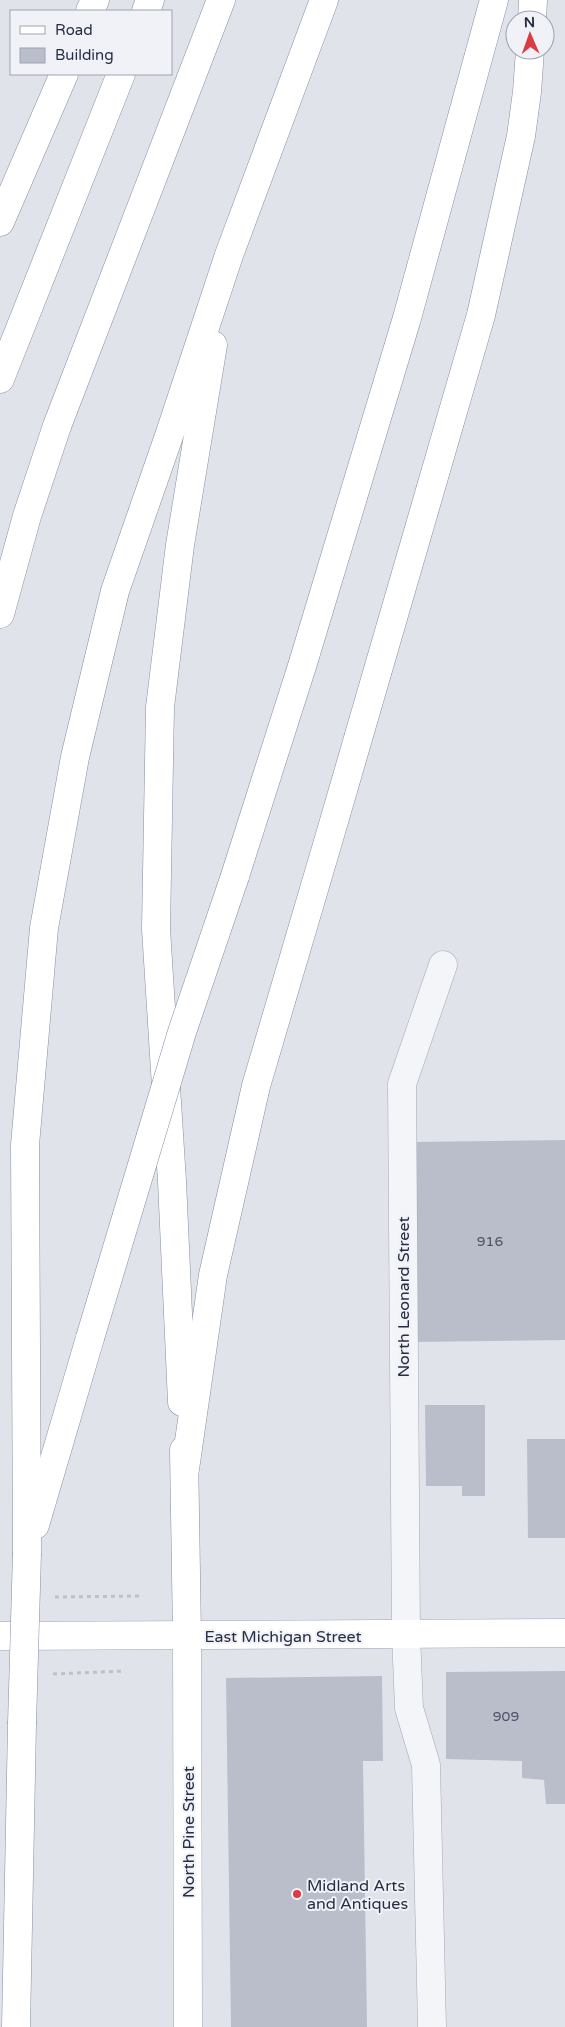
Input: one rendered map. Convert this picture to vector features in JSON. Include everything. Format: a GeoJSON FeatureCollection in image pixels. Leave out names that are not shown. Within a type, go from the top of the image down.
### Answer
{"type":"FeatureCollection","features":[{"type":"Feature","properties":{"kind":"main road"},"geometry":{"type":"LineString","coordinates":[[0,614],[27,516],[57,426],[221,0]]}},
{"type":"Feature","properties":{"kind":"main road"},"geometry":{"type":"LineString","coordinates":[[16,2027],[27,1553],[25,1145],[44,928],[75,757],[115,591],[170,433],[228,255],[324,0]]}},
{"type":"Feature","properties":{"kind":"main road"},"geometry":{"type":"LineString","coordinates":[[27,1553],[182,1032],[235,876],[303,663],[407,318],[494,0]]}},
{"type":"Feature","properties":{"kind":"main road"},"geometry":{"type":"LineString","coordinates":[[185,1469],[213,1275],[256,1086],[481,315],[522,136],[528,92],[530,60]]}},
{"type":"Feature","properties":{"kind":"main road"},"geometry":{"type":"LineString","coordinates":[[0,222],[64,75]]}},
{"type":"Feature","properties":{"kind":"main road"},"geometry":{"type":"LineString","coordinates":[[0,379],[121,75]]}},
{"type":"Feature","properties":{"kind":"main road"},"geometry":{"type":"LineString","coordinates":[[185,1469],[172,1181],[156,929],[160,707],[180,545],[228,255]]}},
{"type":"Feature","properties":{"kind":"main road","name":"North Pine Street"},"geometry":{"type":"LineString","coordinates":[[185,1469],[188,2027]]}},
{"type":"Feature","properties":{"kind":"main road","name":"East Michigan Street"},"geometry":{"type":"LineString","coordinates":[[0,1636],[565,1633]]}},
{"type":"Feature","properties":{"kind":"street","name":"North Leonard Street"},"geometry":{"type":"LineString","coordinates":[[432,2027],[426,1765],[409,1708],[406,1635],[402,1084],[443,965]]}},
{"type":"Feature","properties":{"kind":"path"},"geometry":{"type":"LineString","coordinates":[[50,1597],[140,1596]]}},
{"type":"Feature","properties":{"kind":"path"},"geometry":{"type":"LineString","coordinates":[[48,1674],[125,1671]]}},
{"type":"Feature","properties":{"kind":"building"},"geometry":{"type":"Polygon","coordinates":[[[565,1140],[565,1340],[415,1342],[414,1142],[565,1140]]]}},
{"type":"Feature","properties":{"kind":"building"},"geometry":{"type":"Polygon","coordinates":[[[425,1405],[485,1405],[485,1496],[462,1496],[462,1486],[426,1486],[425,1405]]]}},
{"type":"Feature","properties":{"kind":"building"},"geometry":{"type":"Polygon","coordinates":[[[527,1439],[565,1439],[565,1538],[528,1538],[527,1439]]]}},
{"type":"Feature","properties":{"kind":"building"},"geometry":{"type":"Polygon","coordinates":[[[565,1671],[565,1804],[546,1804],[544,1780],[522,1778],[522,1761],[446,1759],[446,1672],[565,1671]]]}},
{"type":"Feature","properties":{"kind":"building","name":"Midland Arts and Antiques"},"geometry":{"type":"Polygon","coordinates":[[[382,1676],[383,1761],[363,1761],[367,2027],[231,2027],[226,1678],[382,1676]]]}},
{"type":"Feature","properties":{"kind":"place","name":"Midland Arts and Antiques"},"geometry":{"type":"Point","coordinates":[297,1894]}}]}
